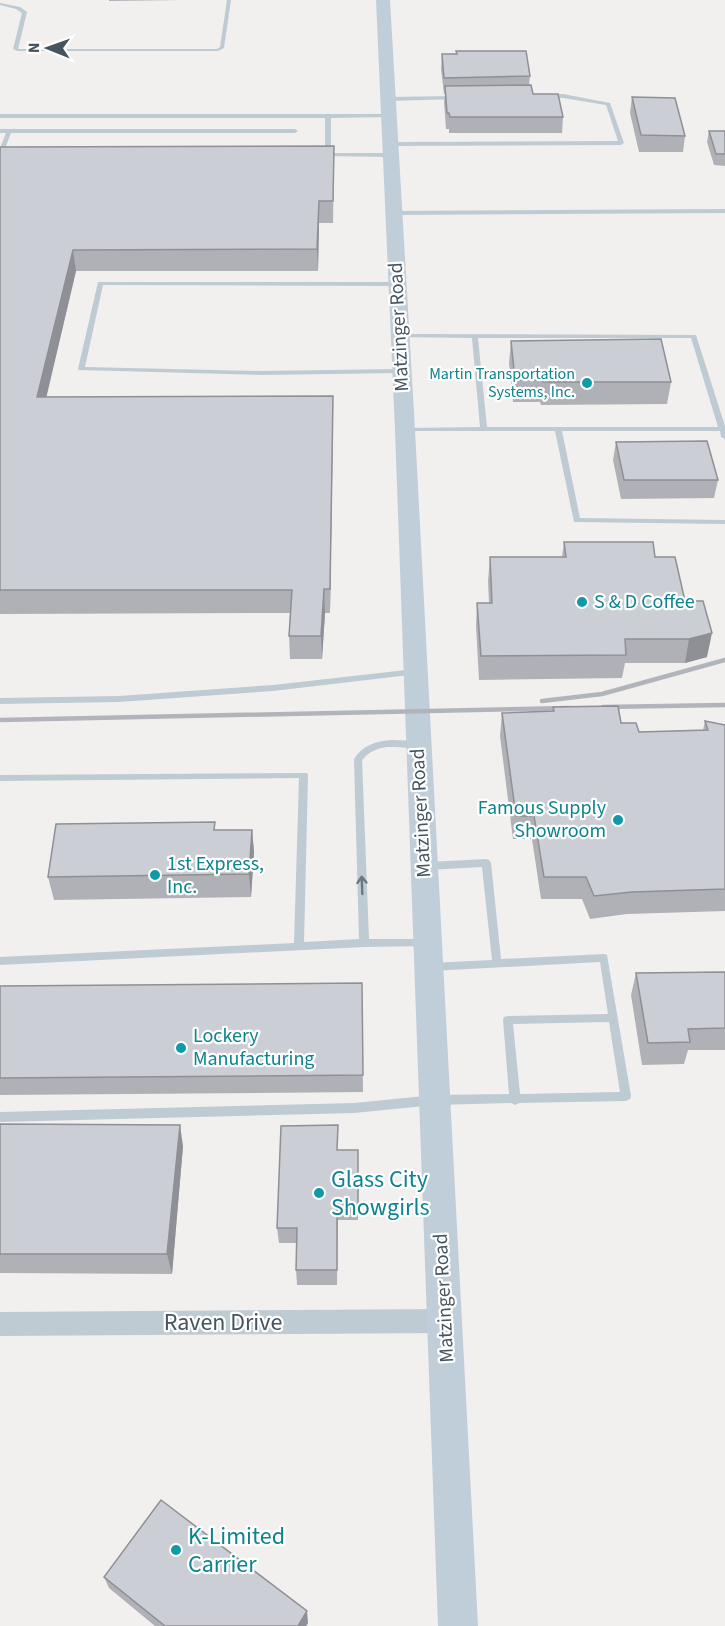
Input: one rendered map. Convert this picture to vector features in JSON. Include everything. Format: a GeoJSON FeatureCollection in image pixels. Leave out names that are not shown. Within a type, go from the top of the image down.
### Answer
{"type":"FeatureCollection","features":[{"type":"Feature","properties":{"kind":"street","name":"Matzinger Road"},"geometry":{"type":"LineString","coordinates":[[383,0],[400,371],[405,430],[458,1626]]}},
{"type":"Feature","properties":{"kind":"street","name":"Raven Drive"},"geometry":{"type":"LineString","coordinates":[[0,1324],[446,1321]]}},
{"type":"Feature","properties":{"kind":"lane"},"geometry":{"type":"LineString","coordinates":[[0,4],[25,12],[15,49],[17,50],[218,50],[222,48],[229,0]]}},
{"type":"Feature","properties":{"kind":"lane"},"geometry":{"type":"LineString","coordinates":[[318,154],[390,149],[621,143],[608,104],[563,96],[539,96]]}},
{"type":"Feature","properties":{"kind":"lane"},"geometry":{"type":"LineString","coordinates":[[0,116],[328,117],[468,98]]}},
{"type":"Feature","properties":{"kind":"lane"},"geometry":{"type":"LineString","coordinates":[[328,117],[328,155]]}},
{"type":"Feature","properties":{"kind":"lane"},"geometry":{"type":"LineString","coordinates":[[0,130],[295,130]]}},
{"type":"Feature","properties":{"kind":"lane"},"geometry":{"type":"LineString","coordinates":[[9,130],[1,153],[13,153]]}},
{"type":"Feature","properties":{"kind":"lane"},"geometry":{"type":"LineString","coordinates":[[393,213],[723,211],[725,222]]}},
{"type":"Feature","properties":{"kind":"lane"},"geometry":{"type":"LineString","coordinates":[[397,284],[100,283],[81,369],[261,373],[400,371]]}},
{"type":"Feature","properties":{"kind":"lane"},"geometry":{"type":"LineString","coordinates":[[399,336],[694,336],[724,433],[558,429],[405,430]]}},
{"type":"Feature","properties":{"kind":"lane"},"geometry":{"type":"LineString","coordinates":[[475,336],[484,429]]}},
{"type":"Feature","properties":{"kind":"lane"},"geometry":{"type":"LineString","coordinates":[[558,429],[577,520],[725,522]]}},
{"type":"Feature","properties":{"kind":"lane"},"geometry":{"type":"LineString","coordinates":[[0,701],[119,699],[261,689],[415,672]]}},
{"type":"Feature","properties":{"kind":"lane"},"geometry":{"type":"LineString","coordinates":[[364,943],[358,759],[364,749],[376,744],[418,744]]}},
{"type":"Feature","properties":{"kind":"lane"},"geometry":{"type":"LineString","coordinates":[[0,778],[304,775],[299,947]]}},
{"type":"Feature","properties":{"kind":"lane"},"geometry":{"type":"LineString","coordinates":[[424,866],[486,863],[497,964]]}},
{"type":"Feature","properties":{"kind":"lane"},"geometry":{"type":"LineString","coordinates":[[0,961],[364,943],[427,955],[497,964],[604,958],[626,1096],[435,1100],[354,1108],[0,1117]]}},
{"type":"Feature","properties":{"kind":"lane"},"geometry":{"type":"LineString","coordinates":[[515,1100],[508,1020],[614,1018]]}},
{"type":"Feature","properties":{"kind":"building"},"geometry":{"type":"Polygon","coordinates":[[[456,51],[526,51],[530,76],[444,78],[442,54],[457,54],[456,51]]]}},
{"type":"Feature","properties":{"kind":"building"},"geometry":{"type":"Polygon","coordinates":[[[531,85],[533,94],[558,94],[563,117],[450,117],[447,113],[445,86],[531,85]]]}},
{"type":"Feature","properties":{"kind":"building"},"geometry":{"type":"Polygon","coordinates":[[[632,97],[675,98],[685,136],[641,135],[632,97]]]}},
{"type":"Feature","properties":{"kind":"building"},"geometry":{"type":"Polygon","coordinates":[[[709,131],[725,131],[725,154],[716,154],[709,131]]]}},
{"type":"Feature","properties":{"kind":"building"},"geometry":{"type":"Polygon","coordinates":[[[334,146],[333,201],[319,201],[317,249],[73,250],[37,397],[333,396],[330,589],[324,589],[321,636],[289,636],[292,590],[0,590],[0,147],[334,146]]]}},
{"type":"Feature","properties":{"kind":"building"},"geometry":{"type":"Polygon","coordinates":[[[661,339],[671,382],[515,380],[511,341],[661,339]]]}},
{"type":"Feature","properties":{"kind":"building"},"geometry":{"type":"Polygon","coordinates":[[[707,441],[718,480],[624,480],[616,442],[707,441]]]}},
{"type":"Feature","properties":{"kind":"building","name":"S & D Coffee"},"geometry":{"type":"Polygon","coordinates":[[[564,542],[653,542],[655,557],[675,557],[685,601],[703,601],[712,633],[689,639],[625,639],[626,655],[481,656],[477,603],[492,603],[490,557],[566,557],[564,542]]]}},
{"type":"Feature","properties":{"kind":"building","name":"Famous Supply Showroom"},"geometry":{"type":"Polygon","coordinates":[[[618,706],[621,723],[636,723],[639,732],[708,730],[705,721],[725,725],[725,889],[632,892],[594,896],[586,877],[544,877],[534,816],[516,816],[502,713],[554,711],[553,707],[618,706]]]}},
{"type":"Feature","properties":{"kind":"building"},"geometry":{"type":"Polygon","coordinates":[[[215,822],[214,830],[252,830],[249,874],[48,877],[56,824],[215,822]]]}},
{"type":"Feature","properties":{"kind":"building"},"geometry":{"type":"Polygon","coordinates":[[[725,972],[725,1028],[688,1029],[690,1042],[648,1043],[636,973],[725,972]]]}},
{"type":"Feature","properties":{"kind":"building","name":"Lockery Manufacturing"},"geometry":{"type":"Polygon","coordinates":[[[362,983],[363,1075],[0,1078],[0,986],[362,983]]]}},
{"type":"Feature","properties":{"kind":"building"},"geometry":{"type":"Polygon","coordinates":[[[0,1124],[180,1125],[167,1254],[0,1254],[0,1124]]]}},
{"type":"Feature","properties":{"kind":"building","name":"Glass City Showgirls"},"geometry":{"type":"Polygon","coordinates":[[[338,1125],[337,1150],[358,1150],[358,1204],[337,1204],[337,1270],[296,1270],[297,1228],[277,1228],[281,1126],[338,1125]]]}},
{"type":"Feature","properties":{"kind":"building","name":"K-Limited Carrier"},"geometry":{"type":"Polygon","coordinates":[[[161,1500],[307,1611],[298,1626],[165,1626],[104,1577],[161,1500]]]}},
{"type":"Feature","properties":{"kind":"railway"},"geometry":{"type":"LineString","coordinates":[[542,701],[602,694],[725,660]]}},
{"type":"Feature","properties":{"kind":"railway"},"geometry":{"type":"LineString","coordinates":[[603,707],[725,705]]}},
{"type":"Feature","properties":{"kind":"railway"},"geometry":{"type":"LineString","coordinates":[[0,720],[570,708]]}},
{"type":"Feature","properties":{"kind":"place","name":"Martin Transportation Systems, Inc."},"geometry":{"type":"Point","coordinates":[587,383]}},
{"type":"Feature","properties":{"kind":"place","name":"S & D Coffee"},"geometry":{"type":"Point","coordinates":[582,602]}},
{"type":"Feature","properties":{"kind":"place","name":"Famous Supply Showroom"},"geometry":{"type":"Point","coordinates":[618,820]}},
{"type":"Feature","properties":{"kind":"place","name":"1st Express, Inc."},"geometry":{"type":"Point","coordinates":[155,875]}},
{"type":"Feature","properties":{"kind":"place","name":"Lockery Manufacturing"},"geometry":{"type":"Point","coordinates":[181,1048]}},
{"type":"Feature","properties":{"kind":"place","name":"Glass City Showgirls"},"geometry":{"type":"Point","coordinates":[319,1193]}},
{"type":"Feature","properties":{"kind":"place","name":"K-Limited Carrier"},"geometry":{"type":"Point","coordinates":[176,1550]}}]}
